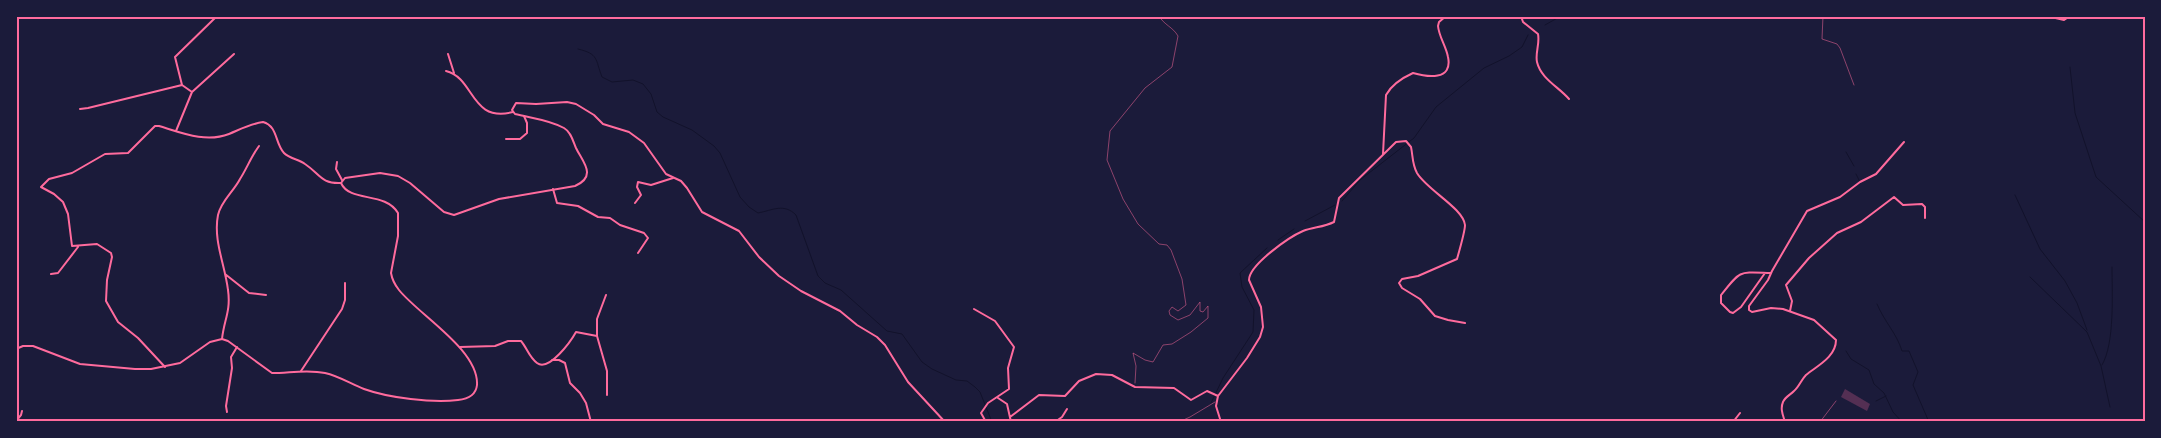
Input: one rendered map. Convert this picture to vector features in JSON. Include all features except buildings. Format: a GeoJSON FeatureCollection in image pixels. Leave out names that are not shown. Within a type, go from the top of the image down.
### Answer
{"type":"FeatureCollection","features":[{"type":"Feature","properties":{"kind":"street"},"geometry":{"type":"LineString","coordinates":[[192,92],[182,85],[175,57],[217,16]]}},
{"type":"Feature","properties":{"kind":"street"},"geometry":{"type":"LineString","coordinates":[[1384,154],[1386,95],[1401,79],[1413,73],[1435,77],[1440,76],[1447,68],[1449,59],[1438,26],[1446,16]]}},
{"type":"Feature","properties":{"kind":"street"},"geometry":{"type":"LineString","coordinates":[[1521,16],[1523,22],[1538,34],[1536,51],[1540,70],[1569,99]]}},
{"type":"Feature","properties":{"kind":"street"},"geometry":{"type":"LineString","coordinates":[[2048,16],[2064,20],[2070,16]]}},
{"type":"Feature","properties":{"kind":"street"},"geometry":{"type":"LineString","coordinates":[[176,131],[192,92],[234,54]]}},
{"type":"Feature","properties":{"kind":"street"},"geometry":{"type":"LineString","coordinates":[[165,367],[138,338],[118,322],[106,301],[107,280],[112,257],[109,250],[97,244],[74,247],[71,244],[68,214],[64,202],[54,194],[41,188],[49,179],[72,173],[105,154],[128,153],[155,126],[197,137],[228,134],[250,124],[266,123],[273,129],[286,155],[305,164],[324,180],[332,184],[342,182],[348,177],[380,173],[398,176],[410,183],[444,212],[450,214],[458,215],[499,199],[580,184],[586,176],[586,163],[568,132],[563,128],[513,112],[501,115],[485,110],[454,73],[448,54]]}},
{"type":"Feature","properties":{"kind":"street"},"geometry":{"type":"LineString","coordinates":[[446,71],[454,73]]}},
{"type":"Feature","properties":{"kind":"street"},"geometry":{"type":"LineString","coordinates":[[80,109],[182,85]]}},
{"type":"Feature","properties":{"kind":"street"},"geometry":{"type":"LineString","coordinates":[[513,112],[512,107],[516,103],[567,102],[576,104],[594,115],[603,124],[629,132],[644,143],[666,174],[681,181],[706,215],[739,231],[760,257],[779,276],[816,300],[840,311],[857,325],[877,337],[885,345],[908,382],[945,422]]}},
{"type":"Feature","properties":{"kind":"street"},"geometry":{"type":"LineString","coordinates":[[506,139],[520,139],[527,133],[527,123],[524,116]]}},
{"type":"Feature","properties":{"kind":"street"},"geometry":{"type":"LineString","coordinates":[[1221,422],[1216,401],[1218,396],[1247,358],[1260,337],[1263,316],[1248,280],[1251,270],[1292,237],[1334,222],[1339,198],[1396,142],[1406,141],[1411,147],[1414,165],[1427,186],[1446,200],[1460,214],[1465,225],[1456,259],[1418,276],[1402,279],[1399,283],[1402,288],[1428,306],[1435,316],[1465,323]]}},
{"type":"Feature","properties":{"kind":"street"},"geometry":{"type":"LineString","coordinates":[[1785,422],[1782,409],[1785,399],[1797,389],[1805,376],[1817,368],[1829,356],[1836,342],[1834,337],[1814,320],[1778,308],[1754,312],[1750,311],[1749,306],[1768,280],[1807,211],[1840,197],[1860,182],[1876,174],[1904,142]]}},
{"type":"Feature","properties":{"kind":"street"},"geometry":{"type":"LineString","coordinates":[[222,339],[223,329],[230,312],[225,274],[217,240],[218,217],[223,204],[241,178],[248,160],[259,146]]}},
{"type":"Feature","properties":{"kind":"street"},"geometry":{"type":"LineString","coordinates":[[16,349],[23,346],[33,346],[80,364],[130,369],[165,367],[187,360],[210,342],[222,339],[237,347],[272,374],[301,371],[325,372],[367,390],[392,396],[434,401],[462,399],[474,394],[477,388],[477,381],[472,366],[460,347],[400,292],[392,278],[391,273],[399,225],[396,209],[382,199],[352,193],[344,187],[336,169],[337,162]]}},
{"type":"Feature","properties":{"kind":"street"},"geometry":{"type":"LineString","coordinates":[[635,203],[641,195],[637,187],[638,182],[652,185],[673,178]]}},
{"type":"Feature","properties":{"kind":"street"},"geometry":{"type":"LineString","coordinates":[[553,189],[557,203],[578,206],[598,217],[610,218],[620,225],[644,233],[647,236],[647,241],[638,253]]}},
{"type":"Feature","properties":{"kind":"street"},"geometry":{"type":"LineString","coordinates":[[1790,312],[1792,301],[1786,286],[1809,258],[1843,229],[1860,222],[1894,197],[1903,204],[1922,204],[1925,207],[1925,218]]}},
{"type":"Feature","properties":{"kind":"street"},"geometry":{"type":"LineString","coordinates":[[50,274],[58,273],[78,247]]}},
{"type":"Feature","properties":{"kind":"street"},"geometry":{"type":"LineString","coordinates":[[1765,273],[1741,307],[1736,311],[1730,312],[1721,303],[1721,295],[1738,274],[1746,272],[1765,273],[1770,274]]}},
{"type":"Feature","properties":{"kind":"street"},"geometry":{"type":"LineString","coordinates":[[225,274],[249,293],[266,295]]}},
{"type":"Feature","properties":{"kind":"street"},"geometry":{"type":"LineString","coordinates":[[301,371],[342,308],[345,300],[345,283]]}},
{"type":"Feature","properties":{"kind":"street"},"geometry":{"type":"LineString","coordinates":[[606,295],[596,319],[597,336],[607,371],[607,395]]}},
{"type":"Feature","properties":{"kind":"street"},"geometry":{"type":"LineString","coordinates":[[974,309],[995,322],[1014,347],[1008,368],[1010,385],[1007,391],[983,407],[981,413],[986,422]]}},
{"type":"Feature","properties":{"kind":"street"},"geometry":{"type":"LineString","coordinates":[[460,347],[496,346],[508,341],[517,340],[524,344],[532,359],[540,365],[545,365],[566,348],[576,332],[597,336]]}},
{"type":"Feature","properties":{"kind":"street"},"geometry":{"type":"LineString","coordinates":[[227,412],[226,406],[232,368],[231,357],[237,347]]}},
{"type":"Feature","properties":{"kind":"street"},"geometry":{"type":"LineString","coordinates":[[552,360],[560,360],[565,363],[570,383],[580,393],[586,403],[591,422]]}},
{"type":"Feature","properties":{"kind":"street"},"geometry":{"type":"LineString","coordinates":[[1010,417],[1037,397],[1045,394],[1065,396],[1079,381],[1096,374],[1112,375],[1135,387],[1174,388],[1191,400],[1207,391],[1218,396]]}},
{"type":"Feature","properties":{"kind":"street"},"geometry":{"type":"LineString","coordinates":[[998,398],[1007,404],[1011,422]]}},
{"type":"Feature","properties":{"kind":"street"},"geometry":{"type":"LineString","coordinates":[[1055,422],[1062,417],[1067,409]]}},
{"type":"Feature","properties":{"kind":"street"},"geometry":{"type":"LineString","coordinates":[[16,420],[21,416],[22,411]]}},
{"type":"Feature","properties":{"kind":"street"},"geometry":{"type":"LineString","coordinates":[[1733,422],[1740,413]]}},
{"type":"Feature","properties":{"kind":"lane"},"geometry":{"type":"LineString","coordinates":[[1823,16],[1822,39],[1837,44],[1840,48],[1854,85]]}},
{"type":"Feature","properties":{"kind":"lane"},"geometry":{"type":"LineString","coordinates":[[1179,422],[1216,401]]}},
{"type":"Feature","properties":{"kind":"lane"},"geometry":{"type":"LineString","coordinates":[[1820,422],[1836,401]]}},
{"type":"Feature","properties":{"kind":"path"},"geometry":{"type":"LineString","coordinates":[[1135,387],[1136,366],[1133,353],[1153,362],[1161,346],[1172,344],[1191,332],[1208,318],[1209,312],[1208,306],[1202,312],[1200,311],[1200,302],[1190,315],[1178,320],[1170,315],[1169,311],[1172,307],[1178,311],[1186,306],[1182,279],[1171,250],[1167,245],[1159,244],[1138,224],[1123,199],[1107,160],[1110,131],[1145,88],[1172,67],[1177,52],[1178,36],[1172,27],[1165,24],[1159,16]]}},
{"type":"Feature","properties":{"kind":"waterway"},"geometry":{"type":"LineString","coordinates":[[1545,25],[1561,16]]}},
{"type":"Feature","properties":{"kind":"waterway"},"geometry":{"type":"LineString","coordinates":[[1342,201],[1360,180],[1414,138],[1436,107],[1484,68],[1509,56],[1522,47],[1528,35]]}},
{"type":"Feature","properties":{"kind":"waterway"},"geometry":{"type":"LineString","coordinates":[[578,49],[593,55],[602,77],[612,82],[633,80],[643,84],[651,94],[657,112],[663,117],[692,130],[714,146],[720,153],[740,197],[749,207],[758,213],[783,208],[792,211],[796,215],[818,276],[825,283],[841,290],[887,331],[902,334],[922,362],[932,369],[956,380],[967,381],[975,387],[980,392],[992,422]]}},
{"type":"Feature","properties":{"kind":"waterway"},"geometry":{"type":"LineString","coordinates":[[2070,67],[2075,113],[2096,177],[2145,222]]}},
{"type":"Feature","properties":{"kind":"waterway"},"geometry":{"type":"LineString","coordinates":[[1846,152],[1854,166]]}},
{"type":"Feature","properties":{"kind":"waterway"},"geometry":{"type":"LineString","coordinates":[[1856,174],[1860,182]]}},
{"type":"Feature","properties":{"kind":"waterway"},"geometry":{"type":"LineString","coordinates":[[2015,195],[2040,249],[2065,281],[2077,303],[2087,330]]}},
{"type":"Feature","properties":{"kind":"waterway"},"geometry":{"type":"LineString","coordinates":[[1305,221],[1335,205]]}},
{"type":"Feature","properties":{"kind":"waterway"},"geometry":{"type":"LineString","coordinates":[[1278,240],[1294,229]]}},
{"type":"Feature","properties":{"kind":"waterway"},"geometry":{"type":"LineString","coordinates":[[1211,403],[1223,378],[1253,332],[1254,310],[1242,287],[1240,273],[1267,248]]}},
{"type":"Feature","properties":{"kind":"waterway"},"geometry":{"type":"LineString","coordinates":[[2102,365],[2106,356],[2111,331],[2112,267]]}},
{"type":"Feature","properties":{"kind":"waterway"},"geometry":{"type":"LineString","coordinates":[[2030,277],[2087,332],[2101,366],[2110,407]]}},
{"type":"Feature","properties":{"kind":"waterway"},"geometry":{"type":"LineString","coordinates":[[1877,304],[1902,351],[1909,351],[1918,372],[1913,385],[1929,422]]}},
{"type":"Feature","properties":{"kind":"waterway"},"geometry":{"type":"LineString","coordinates":[[1846,351],[1851,359],[1869,370],[1874,384],[1884,393],[1893,412],[1902,422]]}},
{"type":"Feature","properties":{"kind":"waterway"},"geometry":{"type":"LineString","coordinates":[[1876,401],[1886,396]]}}]}
